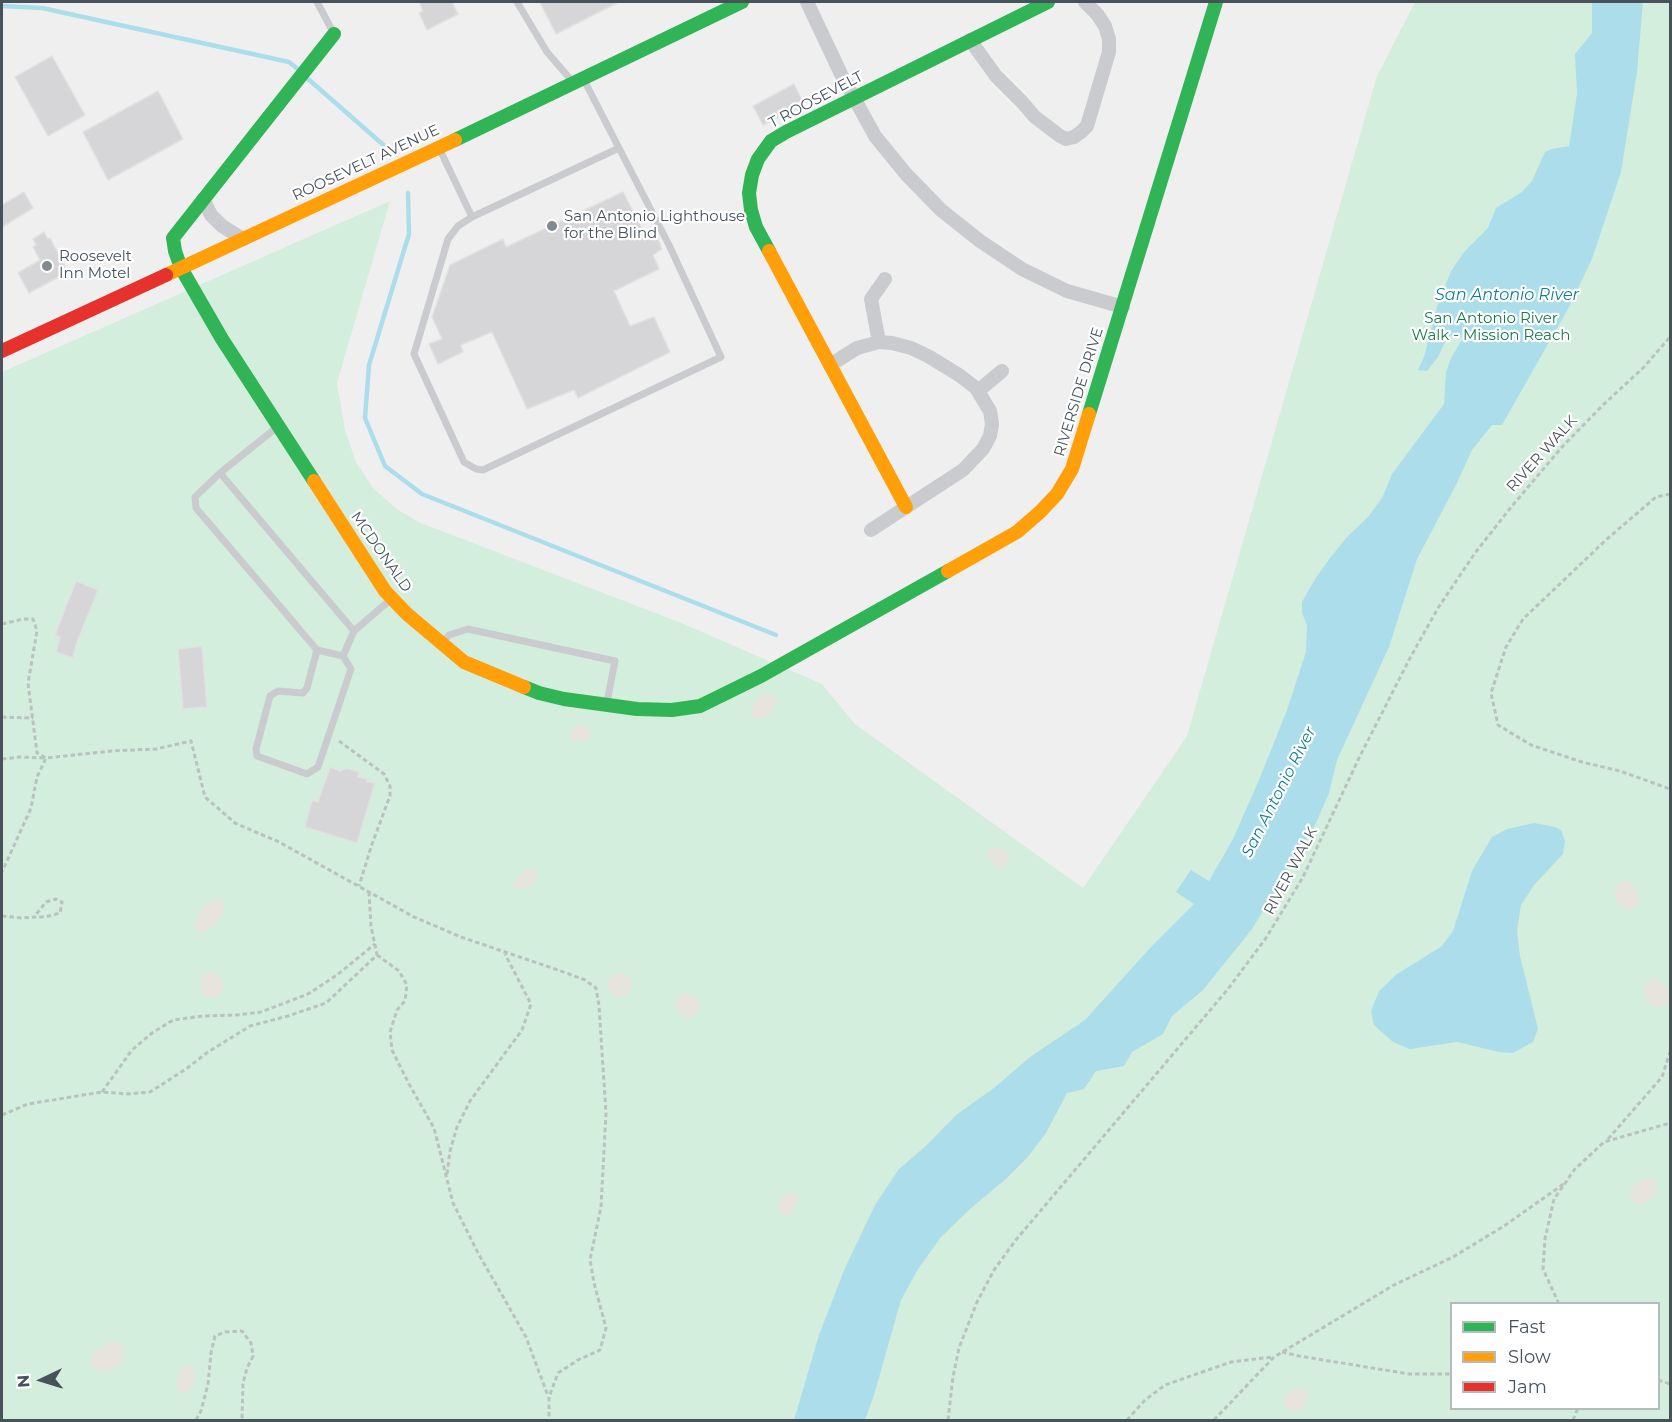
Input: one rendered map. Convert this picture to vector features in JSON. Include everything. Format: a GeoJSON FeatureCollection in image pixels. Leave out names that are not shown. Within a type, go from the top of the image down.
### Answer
{"type":"FeatureCollection","features":[{"type":"Feature","properties":{"kind":"street","name":"ROOSEVELT AVENUE"},"geometry":{"type":"LineString","coordinates":[[2,351],[438,148],[742,2]]}},
{"type":"Feature","properties":{"kind":"street"},"geometry":{"type":"LineString","coordinates":[[807,2],[841,74],[875,136],[906,174],[941,210],[980,241],[1022,268],[1066,291],[1123,307]]}},
{"type":"Feature","properties":{"kind":"street","name":"T ROOSEVELT"},"geometry":{"type":"LineString","coordinates":[[906,507],[756,227],[749,193],[752,175],[758,159],[771,141],[786,132],[1048,2]]}},
{"type":"Feature","properties":{"kind":"street"},"geometry":{"type":"LineString","coordinates":[[970,40],[996,76],[1035,117],[1060,136],[1066,139],[1074,137],[1087,126],[1109,52],[1109,39],[1105,26],[1097,14],[1084,2]]}},
{"type":"Feature","properties":{"kind":"street","name":"RIVERSIDE DRIVE"},"geometry":{"type":"LineString","coordinates":[[700,706],[761,676],[1017,532],[1058,494],[1072,469],[1216,2]]}},
{"type":"Feature","properties":{"kind":"street"},"geometry":{"type":"LineString","coordinates":[[243,239],[222,226],[211,215],[203,199],[334,34]]}},
{"type":"Feature","properties":{"kind":"street","name":"MCDONALD"},"geometry":{"type":"LineString","coordinates":[[203,199],[173,238],[181,268],[222,339],[385,591],[407,614],[464,662],[539,693],[564,699],[637,709],[672,710],[700,706]]}},
{"type":"Feature","properties":{"kind":"street"},"geometry":{"type":"LineString","coordinates":[[879,342],[871,299],[885,279]]}},
{"type":"Feature","properties":{"kind":"street"},"geometry":{"type":"LineString","coordinates":[[830,365],[857,348],[879,342],[892,343],[928,356],[959,375],[978,392],[990,411],[992,419],[990,436],[983,449],[963,470],[871,530]]}},
{"type":"Feature","properties":{"kind":"street"},"geometry":{"type":"LineString","coordinates":[[978,392],[1002,370]]}},
{"type":"Feature","properties":{"kind":"lane"},"geometry":{"type":"LineString","coordinates":[[317,2],[334,34]]}},
{"type":"Feature","properties":{"kind":"lane"},"geometry":{"type":"LineString","coordinates":[[517,2],[547,52],[578,81],[619,148],[669,245],[721,357],[483,470],[476,469],[464,462],[414,354],[448,239],[458,226],[472,217],[619,148]]}},
{"type":"Feature","properties":{"kind":"lane"},"geometry":{"type":"LineString","coordinates":[[438,148],[472,217]]}},
{"type":"Feature","properties":{"kind":"lane"},"geometry":{"type":"LineString","coordinates":[[278,426],[195,496],[196,508],[317,651],[343,656],[351,669],[318,767],[307,774],[257,756],[256,749],[270,696],[278,691],[303,693],[307,688],[317,651]]}},
{"type":"Feature","properties":{"kind":"lane"},"geometry":{"type":"LineString","coordinates":[[220,473],[354,631]]}},
{"type":"Feature","properties":{"kind":"lane"},"geometry":{"type":"LineString","coordinates":[[343,656],[354,631],[392,598]]}},
{"type":"Feature","properties":{"kind":"lane"},"geometry":{"type":"LineString","coordinates":[[441,644],[449,635],[468,629],[615,661],[606,705]]}},
{"type":"Feature","properties":{"kind":"path","name":"RIVER WALK"},"geometry":{"type":"LineString","coordinates":[[948,1420],[953,1377],[963,1336],[993,1270],[1233,983],[1266,938],[1304,877],[1360,756],[1410,658],[1438,608],[1475,553],[1562,447],[1644,367],[1671,337]]}},
{"type":"Feature","properties":{"kind":"path"},"geometry":{"type":"LineString","coordinates":[[1671,494],[1656,497],[1607,539],[1523,619],[1506,647],[1491,693],[1498,725],[1532,744],[1671,789]]}},
{"type":"Feature","properties":{"kind":"path"},"geometry":{"type":"LineString","coordinates":[[2,624],[33,619],[37,631],[28,683],[37,753],[46,758]]}},
{"type":"Feature","properties":{"kind":"path"},"geometry":{"type":"LineString","coordinates":[[2,717],[33,718]]}},
{"type":"Feature","properties":{"kind":"path"},"geometry":{"type":"LineString","coordinates":[[329,734],[384,774],[390,786],[390,796],[359,886]]}},
{"type":"Feature","properties":{"kind":"path"},"geometry":{"type":"LineString","coordinates":[[2,759],[46,758],[156,749],[191,741],[205,797],[235,824],[279,842],[424,921],[461,937],[558,970],[596,988],[606,1113],[601,1207],[590,1260],[606,1328],[600,1350],[558,1373],[549,1397],[549,1420]]}},
{"type":"Feature","properties":{"kind":"path"},"geometry":{"type":"LineString","coordinates":[[2,872],[31,807],[37,777],[46,758]]}},
{"type":"Feature","properties":{"kind":"path"},"geometry":{"type":"LineString","coordinates":[[369,892],[371,926],[377,955],[399,971],[407,985],[405,1001],[398,1010],[390,1032],[392,1050],[434,1128],[453,1203],[478,1253],[526,1337],[549,1397]]}},
{"type":"Feature","properties":{"kind":"path"},"geometry":{"type":"LineString","coordinates":[[2,916],[34,918],[45,917],[60,912],[62,902],[56,899],[46,903],[34,918]]}},
{"type":"Feature","properties":{"kind":"path"},"geometry":{"type":"LineString","coordinates":[[102,1092],[132,1050],[152,1033],[173,1020],[261,1012],[308,994],[337,975],[375,944]]}},
{"type":"Feature","properties":{"kind":"path"},"geometry":{"type":"LineString","coordinates":[[447,1178],[450,1151],[457,1127],[470,1101],[522,1030],[531,1004],[505,953]]}},
{"type":"Feature","properties":{"kind":"path"},"geometry":{"type":"LineString","coordinates":[[2,1115],[28,1104],[102,1092],[128,1094],[150,1092],[250,1026],[326,1003],[377,955]]}},
{"type":"Feature","properties":{"kind":"path"},"geometry":{"type":"LineString","coordinates":[[1607,1141],[1662,1077],[1671,1052]]}},
{"type":"Feature","properties":{"kind":"path"},"geometry":{"type":"LineString","coordinates":[[1558,1302],[1543,1269],[1545,1239],[1554,1199],[1575,1168],[1604,1142],[1671,1123]]}},
{"type":"Feature","properties":{"kind":"path"},"geometry":{"type":"LineString","coordinates":[[1214,1420],[1274,1357],[1394,1285],[1454,1257],[1504,1226],[1565,1183]]}},
{"type":"Feature","properties":{"kind":"path"},"geometry":{"type":"LineString","coordinates":[[196,1420],[201,1411],[208,1384],[215,1336],[225,1332],[242,1331],[251,1343],[253,1356],[243,1383],[242,1420]]}},
{"type":"Feature","properties":{"kind":"path"},"geometry":{"type":"LineString","coordinates":[[1282,1352],[1409,1374],[1450,1374]]}},
{"type":"Feature","properties":{"kind":"path"},"geometry":{"type":"LineString","coordinates":[[1127,1420],[1145,1400],[1165,1385],[1231,1362],[1274,1357]]}},
{"type":"Feature","properties":{"kind":"green space","name":"San Antonio River Walk - Mission Reach"},"geometry":{"type":"Polygon","coordinates":[[[1415,2],[1670,2],[1670,1420],[2,1420],[2,372],[390,201],[337,383],[345,430],[356,462],[373,488],[398,510],[421,523],[679,622],[822,684],[855,724],[1083,888],[1187,736],[1377,76],[1415,2]]]}},
{"type":"Feature","properties":{"kind":"sand"},"geometry":{"type":"Polygon","coordinates":[[[765,693],[773,695],[777,701],[773,710],[766,717],[756,719],[751,716],[752,707],[757,698],[765,693]]]}},
{"type":"Feature","properties":{"kind":"sand"},"geometry":{"type":"Polygon","coordinates":[[[581,725],[587,726],[590,736],[586,741],[574,742],[570,734],[573,728],[581,725]]]}},
{"type":"Feature","properties":{"kind":"sand"},"geometry":{"type":"Polygon","coordinates":[[[996,848],[1009,855],[1009,862],[1002,868],[994,864],[987,854],[990,849],[996,848]]]}},
{"type":"Feature","properties":{"kind":"sand"},"geometry":{"type":"Polygon","coordinates":[[[525,870],[538,870],[535,883],[526,889],[517,889],[514,884],[517,878],[525,870]]]}},
{"type":"Feature","properties":{"kind":"sand"},"geometry":{"type":"Polygon","coordinates":[[[1629,881],[1635,888],[1639,900],[1638,906],[1631,910],[1618,904],[1615,896],[1615,887],[1621,882],[1629,881]]]}},
{"type":"Feature","properties":{"kind":"sand"},"geometry":{"type":"Polygon","coordinates":[[[222,899],[225,907],[217,922],[205,932],[197,931],[193,924],[203,907],[212,900],[222,899]]]}},
{"type":"Feature","properties":{"kind":"sand"},"geometry":{"type":"Polygon","coordinates":[[[211,972],[221,977],[224,988],[219,996],[211,999],[202,993],[200,987],[202,976],[211,972]]]}},
{"type":"Feature","properties":{"kind":"sand"},"geometry":{"type":"Polygon","coordinates":[[[620,973],[629,976],[632,985],[629,994],[620,997],[611,994],[608,985],[611,976],[620,973]]]}},
{"type":"Feature","properties":{"kind":"sand"},"geometry":{"type":"Polygon","coordinates":[[[1651,978],[1659,979],[1670,994],[1669,1003],[1660,1007],[1649,1003],[1645,995],[1645,985],[1651,978]]]}},
{"type":"Feature","properties":{"kind":"sand"},"geometry":{"type":"Polygon","coordinates":[[[685,993],[699,1000],[699,1011],[693,1017],[684,1017],[675,1004],[678,996],[685,993]]]}},
{"type":"Feature","properties":{"kind":"sand"},"geometry":{"type":"Polygon","coordinates":[[[1646,1179],[1654,1181],[1658,1187],[1655,1194],[1650,1200],[1635,1203],[1630,1197],[1631,1191],[1635,1183],[1646,1179]]]}},
{"type":"Feature","properties":{"kind":"sand"},"geometry":{"type":"Polygon","coordinates":[[[787,1193],[796,1194],[799,1198],[790,1215],[779,1212],[779,1201],[787,1193]]]}},
{"type":"Feature","properties":{"kind":"sand"},"geometry":{"type":"Polygon","coordinates":[[[110,1342],[122,1343],[125,1349],[122,1361],[110,1372],[100,1372],[91,1364],[94,1353],[110,1342]]]}},
{"type":"Feature","properties":{"kind":"sand"},"geometry":{"type":"Polygon","coordinates":[[[187,1364],[194,1368],[194,1384],[188,1392],[180,1393],[177,1388],[177,1376],[182,1367],[187,1364]]]}},
{"type":"Feature","properties":{"kind":"sand"},"geometry":{"type":"Polygon","coordinates":[[[1294,1389],[1307,1393],[1308,1397],[1303,1409],[1294,1412],[1288,1410],[1284,1404],[1284,1398],[1294,1389]]]}},
{"type":"Feature","properties":{"kind":"water","name":"San Antonio River"},"geometry":{"type":"Polygon","coordinates":[[[1592,2],[1643,2],[1637,72],[1621,172],[1592,259],[1569,307],[1502,425],[1492,425],[1472,450],[1417,559],[1389,647],[1337,760],[1329,793],[1316,823],[1252,929],[1203,990],[1172,1016],[1163,1034],[1132,1052],[1124,1066],[1096,1071],[1084,1089],[1067,1093],[1046,1133],[1027,1158],[941,1237],[918,1269],[901,1300],[865,1420],[794,1420],[819,1335],[845,1268],[875,1205],[899,1169],[956,1115],[994,1088],[1030,1057],[1085,1020],[1151,947],[1194,904],[1176,892],[1191,870],[1209,881],[1233,839],[1287,710],[1306,652],[1307,625],[1302,613],[1302,602],[1330,558],[1347,537],[1368,517],[1382,498],[1392,474],[1444,404],[1446,372],[1463,338],[1448,336],[1438,357],[1427,371],[1418,370],[1424,357],[1437,307],[1451,271],[1464,252],[1488,228],[1496,208],[1522,192],[1532,181],[1545,152],[1569,146],[1577,94],[1575,54],[1592,33],[1592,2]]]}},
{"type":"Feature","properties":{"kind":"water"},"geometry":{"type":"Polygon","coordinates":[[[1534,823],[1561,830],[1565,841],[1563,854],[1534,885],[1521,905],[1517,931],[1520,956],[1538,1029],[1533,1042],[1513,1053],[1457,1042],[1410,1049],[1393,1042],[1374,1025],[1371,1011],[1379,991],[1397,974],[1442,946],[1453,931],[1472,871],[1492,837],[1507,829],[1534,823]]]}},
{"type":"Feature","properties":{"kind":"building"},"geometry":{"type":"Polygon","coordinates":[[[419,2],[452,2],[458,14],[427,30],[419,13],[423,11],[419,2]]]}},
{"type":"Feature","properties":{"kind":"building"},"geometry":{"type":"Polygon","coordinates":[[[540,2],[619,2],[556,34],[540,2]]]}},
{"type":"Feature","properties":{"kind":"building"},"geometry":{"type":"Polygon","coordinates":[[[52,56],[85,115],[48,136],[15,77],[52,56]]]}},
{"type":"Feature","properties":{"kind":"building"},"geometry":{"type":"Polygon","coordinates":[[[794,84],[804,104],[763,125],[753,106],[794,84]]]}},
{"type":"Feature","properties":{"kind":"building"},"geometry":{"type":"Polygon","coordinates":[[[158,91],[183,139],[108,180],[83,132],[158,91]]]}},
{"type":"Feature","properties":{"kind":"building"},"geometry":{"type":"Polygon","coordinates":[[[24,192],[33,208],[2,227],[2,205],[24,192]]]}},
{"type":"Feature","properties":{"kind":"building"},"geometry":{"type":"Polygon","coordinates":[[[623,192],[647,238],[656,235],[662,249],[653,255],[659,269],[614,291],[630,326],[654,317],[670,352],[578,398],[574,390],[527,409],[492,332],[461,345],[463,352],[438,364],[429,344],[442,339],[432,317],[450,265],[503,239],[506,247],[623,192]]]}},
{"type":"Feature","properties":{"kind":"building","name":"Roosevelt Inn Motel"},"geometry":{"type":"Polygon","coordinates":[[[44,232],[48,239],[50,238],[68,272],[29,293],[18,273],[40,260],[33,247],[36,245],[33,239],[44,232]]]}},
{"type":"Feature","properties":{"kind":"building"},"geometry":{"type":"Polygon","coordinates":[[[76,581],[98,590],[73,658],[56,652],[60,637],[55,635],[76,581]]]}},
{"type":"Feature","properties":{"kind":"building"},"geometry":{"type":"Polygon","coordinates":[[[202,646],[207,707],[183,709],[178,649],[202,646]]]}},
{"type":"Feature","properties":{"kind":"building"},"geometry":{"type":"Polygon","coordinates":[[[330,767],[340,771],[346,768],[359,772],[358,777],[375,783],[357,843],[305,827],[312,800],[318,802],[330,767]]]}},
{"type":"Feature","properties":{"kind":"waterway"},"geometry":{"type":"LineString","coordinates":[[2,6],[42,8],[289,62],[299,70]]}},
{"type":"Feature","properties":{"kind":"waterway"},"geometry":{"type":"LineString","coordinates":[[307,78],[388,149]]}},
{"type":"Feature","properties":{"kind":"waterway"},"geometry":{"type":"LineString","coordinates":[[408,193],[409,234],[369,365],[365,418],[385,466],[422,494],[776,635]]}},
{"type":"Feature","properties":{"kind":"traffic: fast"},"geometry":{"type":"LineString","coordinates":[[455,140],[742,2]]}},
{"type":"Feature","properties":{"kind":"traffic: fast"},"geometry":{"type":"LineString","coordinates":[[769,251],[756,227],[749,193],[758,159],[771,141],[1048,2]]}},
{"type":"Feature","properties":{"kind":"traffic: fast"},"geometry":{"type":"LineString","coordinates":[[1089,414],[1216,2]]}},
{"type":"Feature","properties":{"kind":"traffic: fast"},"geometry":{"type":"LineString","coordinates":[[314,481],[222,339],[181,268],[173,238],[334,34]]}},
{"type":"Feature","properties":{"kind":"traffic: fast"},"geometry":{"type":"LineString","coordinates":[[524,687],[564,699],[637,709],[672,710],[700,706],[761,676],[948,571]]}},
{"type":"Feature","properties":{"kind":"traffic: slow"},"geometry":{"type":"LineString","coordinates":[[166,275],[455,140]]}},
{"type":"Feature","properties":{"kind":"traffic: slow"},"geometry":{"type":"LineString","coordinates":[[769,251],[906,507]]}},
{"type":"Feature","properties":{"kind":"traffic: slow"},"geometry":{"type":"LineString","coordinates":[[948,571],[1017,532],[1057,494],[1072,469],[1089,414]]}},
{"type":"Feature","properties":{"kind":"traffic: slow"},"geometry":{"type":"LineString","coordinates":[[314,481],[385,591],[407,614],[464,662],[524,687]]}},
{"type":"Feature","properties":{"kind":"traffic: jam"},"geometry":{"type":"LineString","coordinates":[[2,351],[166,275]]}},
{"type":"Feature","properties":{"kind":"place","name":"San Antonio Lighthouse for the Blind"},"geometry":{"type":"Point","coordinates":[552,226]}},
{"type":"Feature","properties":{"kind":"place","name":"Roosevelt Inn Motel"},"geometry":{"type":"Point","coordinates":[47,266]}}]}
